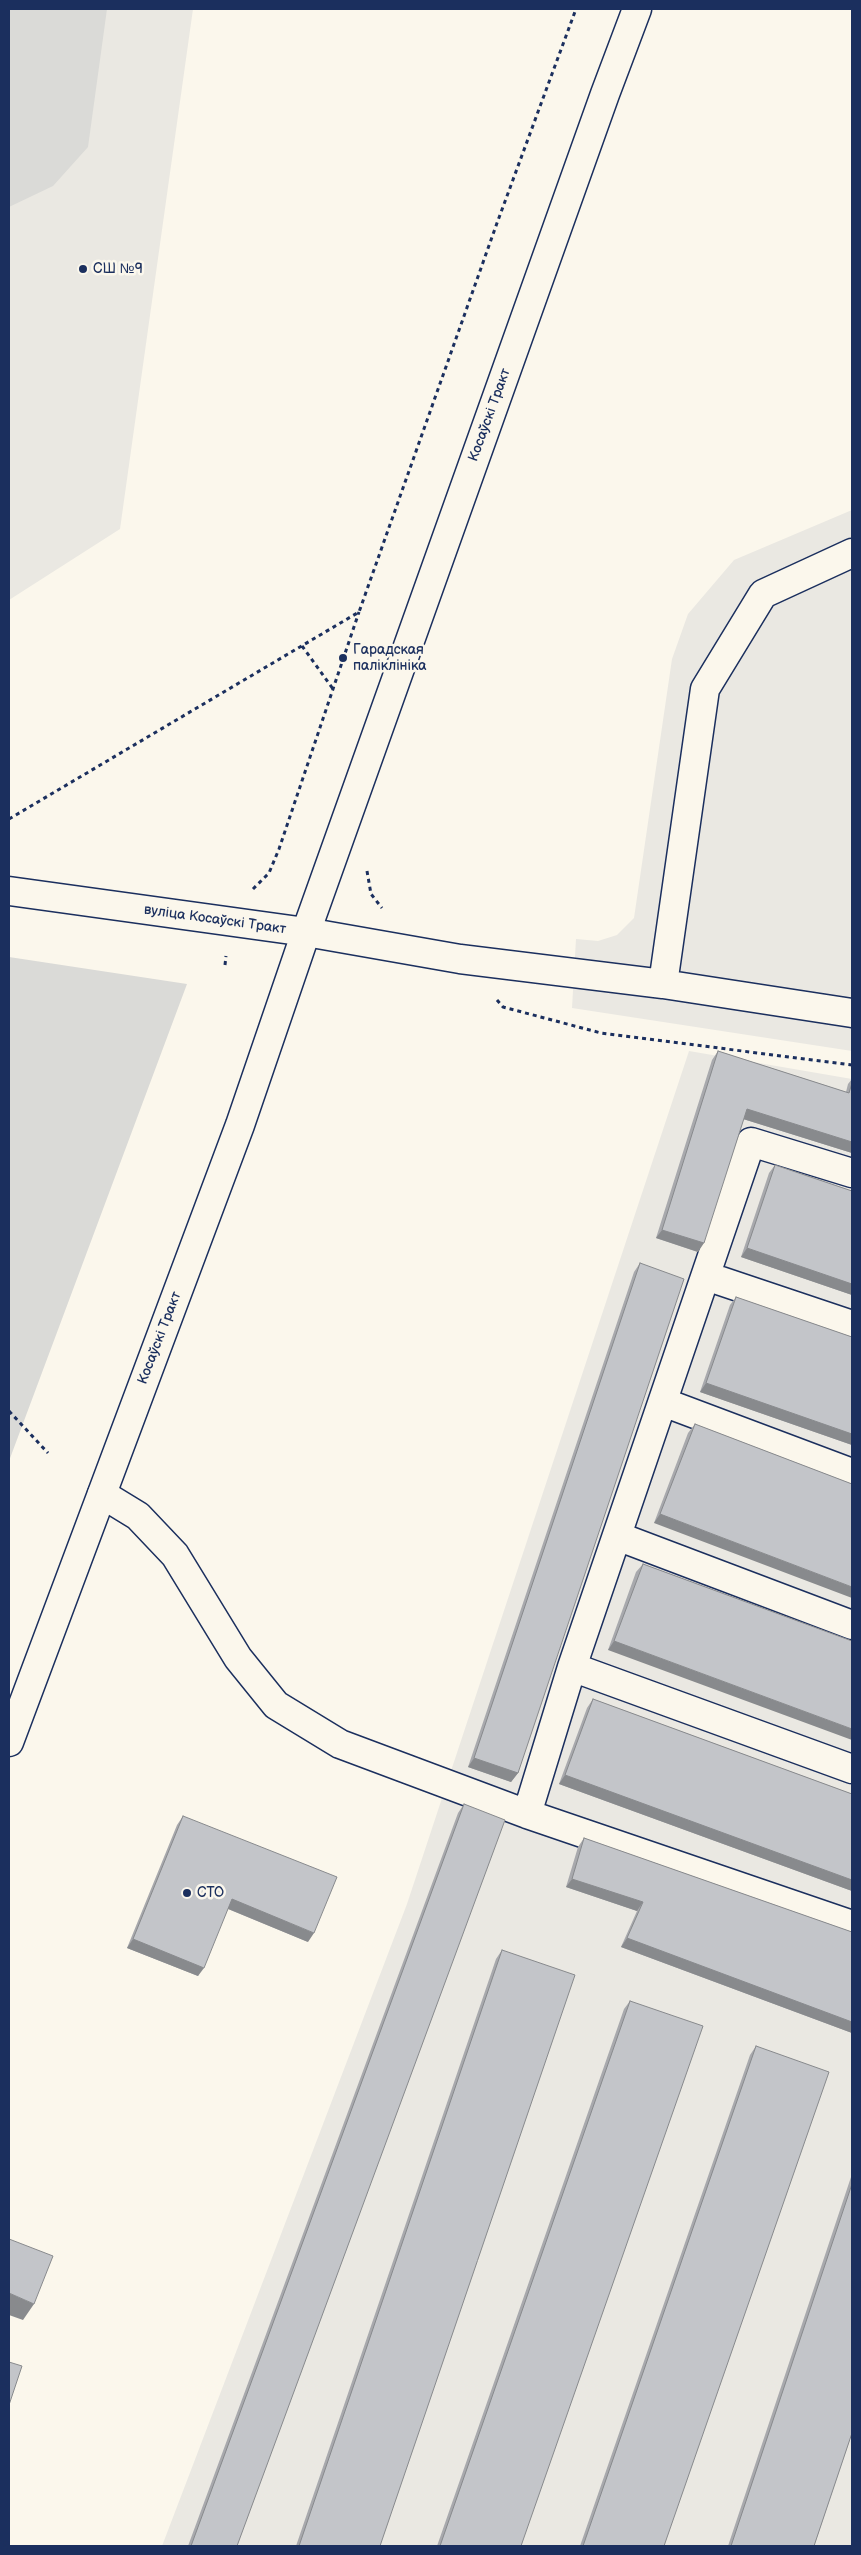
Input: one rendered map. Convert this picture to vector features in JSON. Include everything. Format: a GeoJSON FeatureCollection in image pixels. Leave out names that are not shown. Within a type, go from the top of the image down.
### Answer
{"type":"FeatureCollection","features":[{"type":"Feature","properties":{"kind":"main road","name":"Косаўскі Тракт"},"geometry":{"type":"LineString","coordinates":[[345,822],[637,9]]}},
{"type":"Feature","properties":{"kind":"main road"},"geometry":{"type":"LineString","coordinates":[[663,984],[705,689],[763,594],[852,553]]}},
{"type":"Feature","properties":{"kind":"main road","name":"вуліца Косаўскі Тракт"},"geometry":{"type":"LineString","coordinates":[[9,891],[306,932],[345,822]]}},
{"type":"Feature","properties":{"kind":"main road","name":"Косаўскі Тракт"},"geometry":{"type":"LineString","coordinates":[[9,1742],[240,1125],[306,932]]}},
{"type":"Feature","properties":{"kind":"main road"},"geometry":{"type":"LineString","coordinates":[[306,932],[460,959],[663,984],[852,1013]]}},
{"type":"Feature","properties":{"kind":"main road"},"geometry":{"type":"LineString","coordinates":[[526,1814],[572,1668],[752,1142],[852,1172]]}},
{"type":"Feature","properties":{"kind":"main road"},"geometry":{"type":"LineString","coordinates":[[706,1276],[852,1325]]}},
{"type":"Feature","properties":{"kind":"main road"},"geometry":{"type":"LineString","coordinates":[[663,1402],[852,1473]]}},
{"type":"Feature","properties":{"kind":"main road"},"geometry":{"type":"LineString","coordinates":[[102,1494],[138,1516],[175,1555],[238,1658],[276,1705],[340,1744],[526,1814],[852,1925]]}},
{"type":"Feature","properties":{"kind":"main road"},"geometry":{"type":"LineString","coordinates":[[617,1536],[852,1624]]}},
{"type":"Feature","properties":{"kind":"main road"},"geometry":{"type":"LineString","coordinates":[[572,1668],[852,1770]]}},
{"type":"Feature","properties":{"kind":"path"},"geometry":{"type":"LineString","coordinates":[[250,892],[269,873],[497,223],[576,9]]}},
{"type":"Feature","properties":{"kind":"path"},"geometry":{"type":"LineString","coordinates":[[9,819],[360,612]]}},
{"type":"Feature","properties":{"kind":"path"},"geometry":{"type":"LineString","coordinates":[[302,646],[333,690]]}},
{"type":"Feature","properties":{"kind":"path"},"geometry":{"type":"LineString","coordinates":[[369,862],[367,870],[371,894],[386,913]]}},
{"type":"Feature","properties":{"kind":"path"},"geometry":{"type":"LineString","coordinates":[[460,959],[503,1007],[601,1033],[852,1065]]}},
{"type":"Feature","properties":{"kind":"path"},"geometry":{"type":"LineString","coordinates":[[9,1411],[48,1453]]}},
{"type":"Feature","properties":{"kind":"shaded area","name":"СШ №9"},"geometry":{"type":"Polygon","coordinates":[[[9,9],[193,9],[120,529],[9,600],[9,9]]]}},
{"type":"Feature","properties":{"kind":"shaded area"},"geometry":{"type":"Polygon","coordinates":[[[9,9],[107,9],[88,147],[53,186],[9,207],[9,9]]]}},
{"type":"Feature","properties":{"kind":"shaded area"},"geometry":{"type":"Polygon","coordinates":[[[852,510],[852,1051],[572,1008],[576,939],[598,941],[617,935],[634,918],[672,659],[688,614],[734,560],[852,510]]]}},
{"type":"Feature","properties":{"kind":"shaded area"},"geometry":{"type":"Polygon","coordinates":[[[9,957],[187,984],[9,1461],[9,957]]]}},
{"type":"Feature","properties":{"kind":"shaded area"},"geometry":{"type":"Polygon","coordinates":[[[689,1051],[852,1079],[852,2546],[162,2546],[407,1904],[689,1051]]]}},
{"type":"Feature","properties":{"kind":"building"},"geometry":{"type":"Polygon","coordinates":[[[718,1051],[849,1093],[852,1083],[852,1142],[747,1109],[704,1243],[662,1230],[718,1051]]]}},
{"type":"Feature","properties":{"kind":"building"},"geometry":{"type":"Polygon","coordinates":[[[775,1165],[852,1191],[852,1284],[747,1248],[775,1165]]]}},
{"type":"Feature","properties":{"kind":"building"},"geometry":{"type":"Polygon","coordinates":[[[640,1263],[684,1279],[518,1773],[474,1758],[640,1263]]]}},
{"type":"Feature","properties":{"kind":"building"},"geometry":{"type":"Polygon","coordinates":[[[736,1297],[852,1337],[852,1434],[706,1383],[736,1297]]]}},
{"type":"Feature","properties":{"kind":"building"},"geometry":{"type":"Polygon","coordinates":[[[695,1424],[852,1484],[852,1587],[660,1514],[695,1424]]]}},
{"type":"Feature","properties":{"kind":"building"},"geometry":{"type":"Polygon","coordinates":[[[643,1564],[852,1641],[852,1729],[614,1641],[643,1564]]]}},
{"type":"Feature","properties":{"kind":"building"},"geometry":{"type":"Polygon","coordinates":[[[593,1699],[852,1794],[852,1880],[565,1775],[593,1699]]]}},
{"type":"Feature","properties":{"kind":"building"},"geometry":{"type":"Polygon","coordinates":[[[464,1804],[505,1820],[237,2546],[191,2546],[464,1804]]]}},
{"type":"Feature","properties":{"kind":"building"},"geometry":{"type":"Polygon","coordinates":[[[183,1816],[337,1877],[314,1933],[232,1899],[204,1968],[133,1939],[183,1816]]]}},
{"type":"Feature","properties":{"kind":"building"},"geometry":{"type":"Polygon","coordinates":[[[584,1838],[852,1932],[852,2022],[627,1938],[643,1902],[572,1879],[584,1838]]]}},
{"type":"Feature","properties":{"kind":"building"},"geometry":{"type":"Polygon","coordinates":[[[502,1950],[575,1975],[380,2546],[299,2546],[502,1950]]]}},
{"type":"Feature","properties":{"kind":"building"},"geometry":{"type":"Polygon","coordinates":[[[630,2001],[703,2026],[521,2546],[440,2546],[630,2001]]]}},
{"type":"Feature","properties":{"kind":"building"},"geometry":{"type":"Polygon","coordinates":[[[756,2046],[829,2072],[664,2546],[583,2546],[756,2046]]]}},
{"type":"Feature","properties":{"kind":"building"},"geometry":{"type":"Polygon","coordinates":[[[852,2184],[852,2433],[814,2546],[731,2546],[852,2184]]]}},
{"type":"Feature","properties":{"kind":"building"},"geometry":{"type":"Polygon","coordinates":[[[9,2239],[53,2256],[34,2304],[9,2293],[9,2239]]]}},
{"type":"Feature","properties":{"kind":"building"},"geometry":{"type":"Polygon","coordinates":[[[9,2362],[22,2366],[9,2405],[9,2362]]]}},
{"type":"Feature","properties":{"kind":"place","name":"СШ №9"},"geometry":{"type":"Point","coordinates":[83,269]}},
{"type":"Feature","properties":{"kind":"place","name":"Гарадская паліклініка"},"geometry":{"type":"Point","coordinates":[343,658]}},
{"type":"Feature","properties":{"kind":"place","name":"СТО"},"geometry":{"type":"Point","coordinates":[187,1893]}}]}
